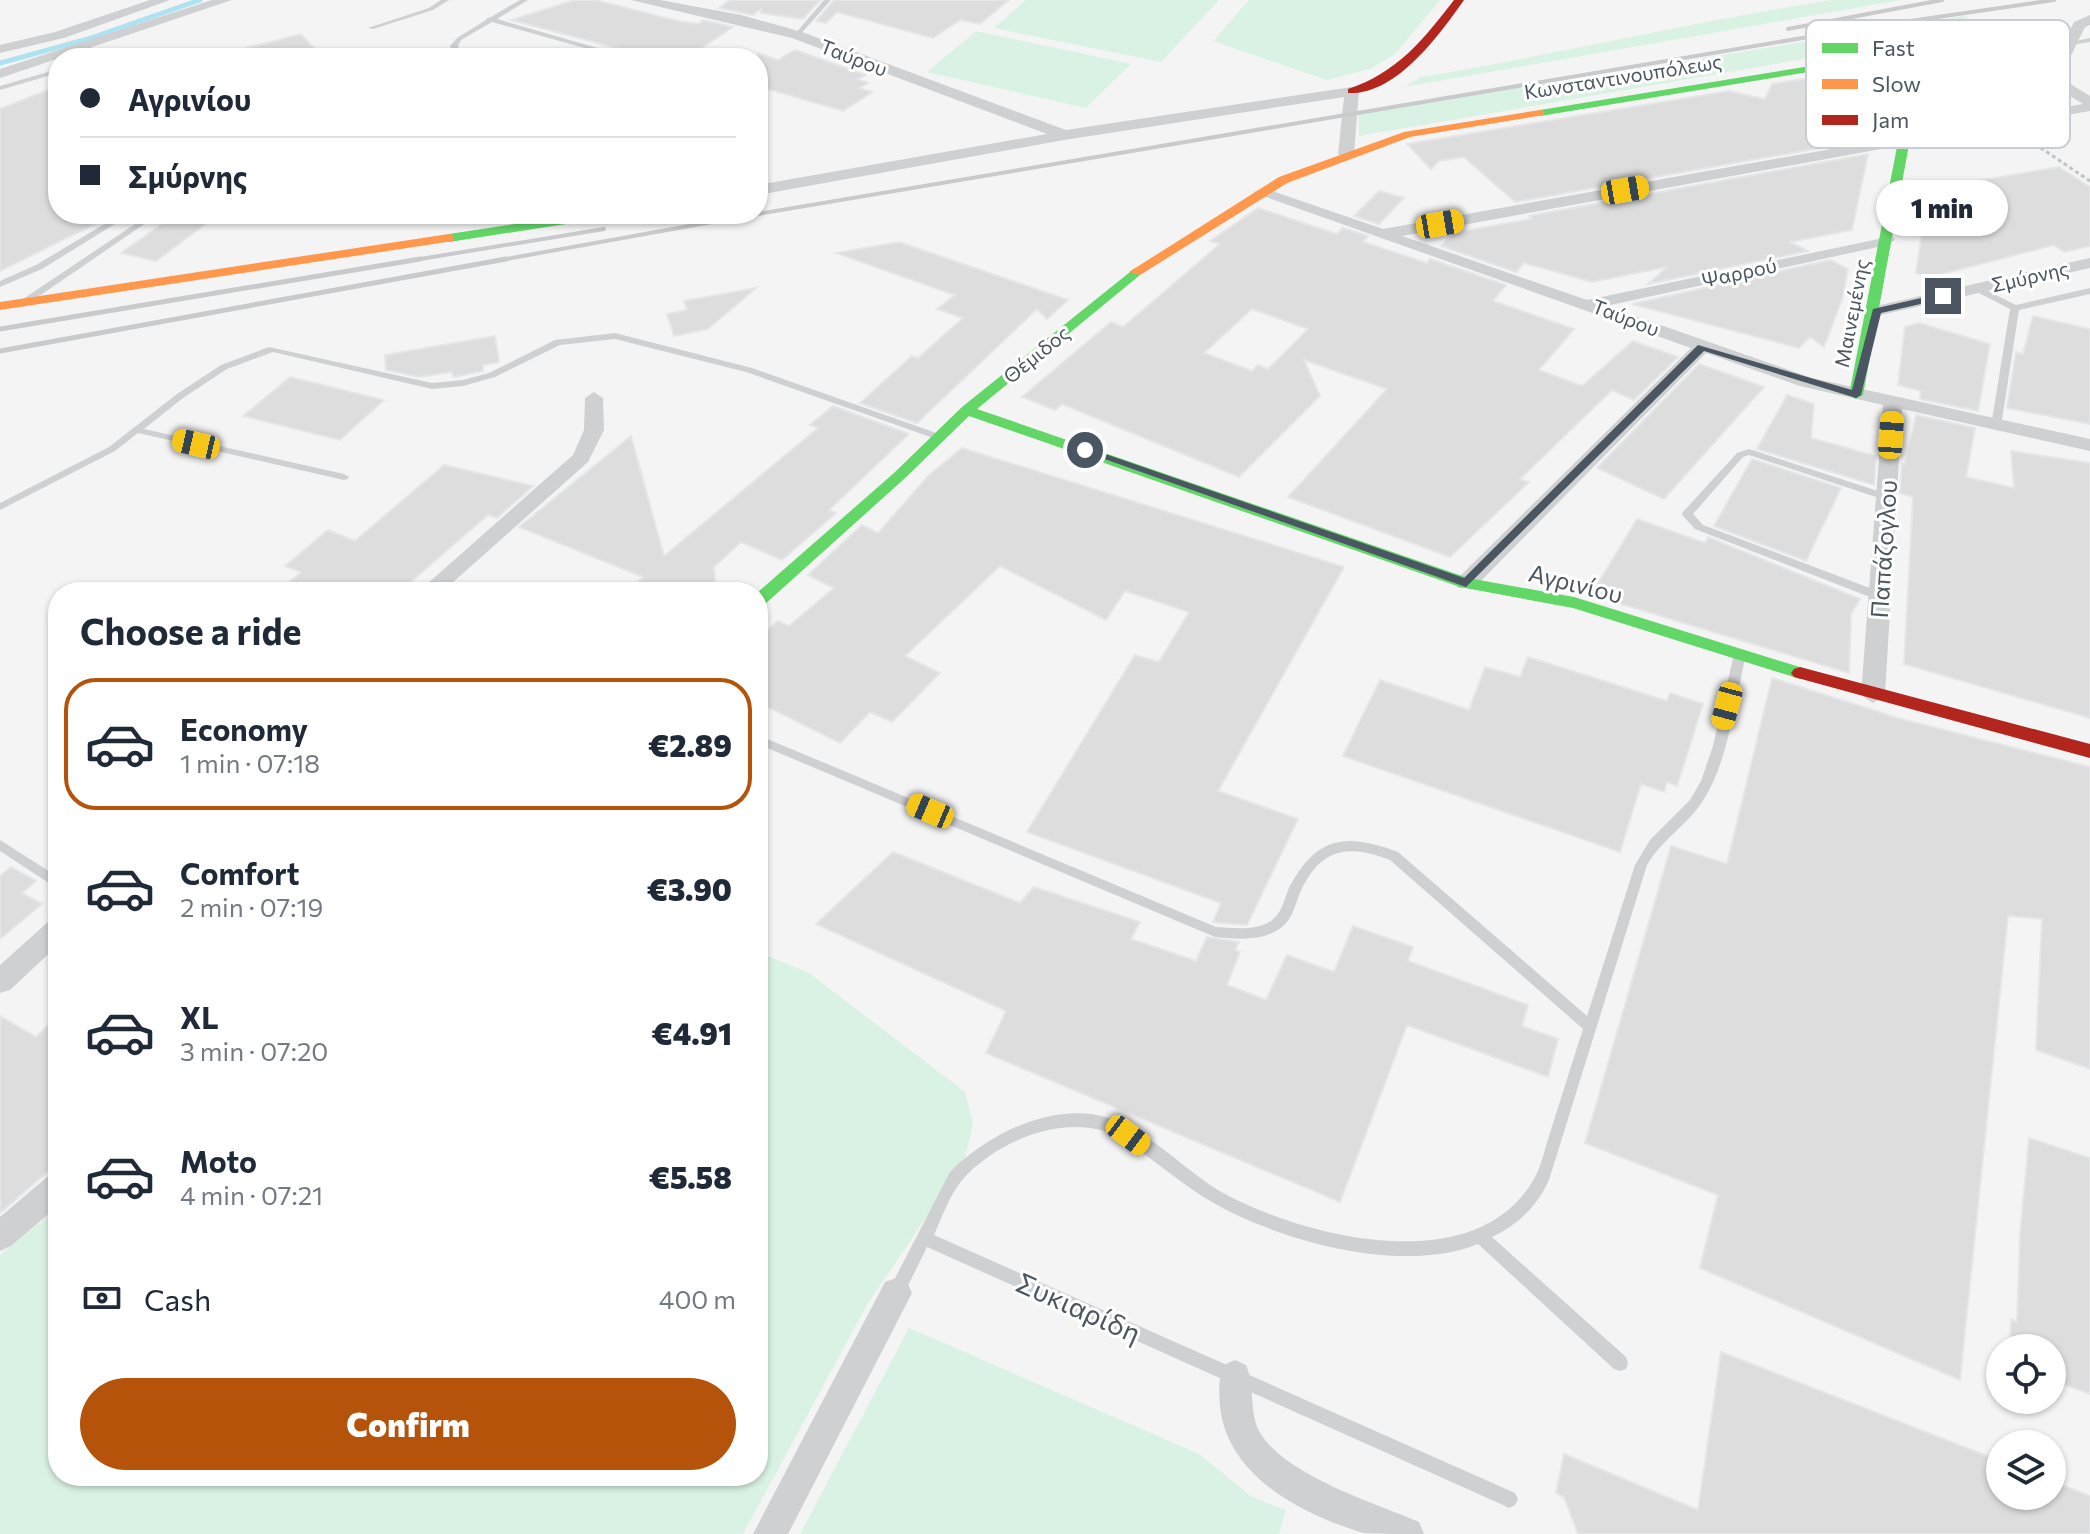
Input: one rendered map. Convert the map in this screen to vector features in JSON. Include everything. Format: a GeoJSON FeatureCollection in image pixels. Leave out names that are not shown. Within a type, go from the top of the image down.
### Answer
{"type":"FeatureCollection","features":[{"type":"Feature","properties":{"kind":"street"},"geometry":{"type":"LineString","coordinates":[[64,48],[163,0]]}},
{"type":"Feature","properties":{"kind":"street"},"geometry":{"type":"LineString","coordinates":[[0,49],[74,44],[225,0]]}},
{"type":"Feature","properties":{"kind":"street","name":"Ταύρου"},"geometry":{"type":"LineString","coordinates":[[638,0],[741,19],[797,35],[1064,135]]}},
{"type":"Feature","properties":{"kind":"street"},"geometry":{"type":"LineString","coordinates":[[768,188],[1064,135],[1378,85],[1409,64],[1459,0]]}},
{"type":"Feature","properties":{"kind":"street"},"geometry":{"type":"LineString","coordinates":[[2070,43],[2084,23]]}},
{"type":"Feature","properties":{"kind":"street"},"geometry":{"type":"LineString","coordinates":[[0,74],[48,55]]}},
{"type":"Feature","properties":{"kind":"street","name":"Κωνσταντινουπόλεως"},"geometry":{"type":"LineString","coordinates":[[1346,154],[1408,134],[1806,68]]}},
{"type":"Feature","properties":{"kind":"street"},"geometry":{"type":"LineString","coordinates":[[2070,89],[2090,104]]}},
{"type":"Feature","properties":{"kind":"street"},"geometry":{"type":"LineString","coordinates":[[1346,154],[1352,91]]}},
{"type":"Feature","properties":{"kind":"street"},"geometry":{"type":"LineString","coordinates":[[2070,108],[2090,104]]}},
{"type":"Feature","properties":{"kind":"street"},"geometry":{"type":"LineString","coordinates":[[1379,235],[1862,148]]}},
{"type":"Feature","properties":{"kind":"street","name":"Μαινεμένης"},"geometry":{"type":"LineString","coordinates":[[1856,395],[1876,311],[1900,148]]}},
{"type":"Feature","properties":{"kind":"street","name":"Θέμιδος"},"geometry":{"type":"LineString","coordinates":[[768,592],[967,410],[1149,261],[1260,192],[1346,154]]}},
{"type":"Feature","properties":{"kind":"street","name":"Ταύρου"},"geometry":{"type":"LineString","coordinates":[[1260,192],[1379,235],[1591,304],[1702,347],[1856,395],[2090,445]]}},
{"type":"Feature","properties":{"kind":"street"},"geometry":{"type":"LineString","coordinates":[[0,306],[528,224]]}},
{"type":"Feature","properties":{"kind":"street","name":"Ψαρρού"},"geometry":{"type":"LineString","coordinates":[[1591,304],[1887,240]]}},
{"type":"Feature","properties":{"kind":"street","name":"Σμύρνης"},"geometry":{"type":"LineString","coordinates":[[1876,311],[2090,263]]}},
{"type":"Feature","properties":{"kind":"street"},"geometry":{"type":"LineString","coordinates":[[1466,583],[1702,347]]}},
{"type":"Feature","properties":{"kind":"street"},"geometry":{"type":"LineString","coordinates":[[440,582],[581,458],[594,430],[594,398]]}},
{"type":"Feature","properties":{"kind":"street","name":"Παπάζογλου"},"geometry":{"type":"LineString","coordinates":[[1873,695],[1893,403]]}},
{"type":"Feature","properties":{"kind":"street","name":"Αγρινίου"},"geometry":{"type":"LineString","coordinates":[[967,410],[1466,583],[1574,603],[1873,695],[2090,751]]}},
{"type":"Feature","properties":{"kind":"street"},"geometry":{"type":"LineString","coordinates":[[0,982],[48,938]]}},
{"type":"Feature","properties":{"kind":"street"},"geometry":{"type":"LineString","coordinates":[[0,1236],[48,1195]]}},
{"type":"Feature","properties":{"kind":"street"},"geometry":{"type":"LineString","coordinates":[[770,1534],[896,1293]]}},
{"type":"Feature","properties":{"kind":"street"},"geometry":{"type":"LineString","coordinates":[[1235,1376],[1236,1412],[1251,1448],[1298,1485],[1407,1534]]}},
{"type":"Feature","properties":{"kind":"lane"},"geometry":{"type":"LineString","coordinates":[[371,28],[431,9],[446,0]]}},
{"type":"Feature","properties":{"kind":"lane"},"geometry":{"type":"LineString","coordinates":[[455,48],[459,39],[525,0]]}},
{"type":"Feature","properties":{"kind":"lane"},"geometry":{"type":"LineString","coordinates":[[797,35],[828,0]]}},
{"type":"Feature","properties":{"kind":"lane"},"geometry":{"type":"LineString","coordinates":[[489,19],[592,48]]}},
{"type":"Feature","properties":{"kind":"lane"},"geometry":{"type":"LineString","coordinates":[[2070,43],[2090,40]]}},
{"type":"Feature","properties":{"kind":"lane"},"geometry":{"type":"LineString","coordinates":[[74,44],[83,48]]}},
{"type":"Feature","properties":{"kind":"lane"},"geometry":{"type":"LineString","coordinates":[[0,88],[48,74]]}},
{"type":"Feature","properties":{"kind":"lane"},"geometry":{"type":"LineString","coordinates":[[0,284],[39,267],[110,224]]}},
{"type":"Feature","properties":{"kind":"lane"},"geometry":{"type":"LineString","coordinates":[[26,301],[140,224]]}},
{"type":"Feature","properties":{"kind":"lane"},"geometry":{"type":"LineString","coordinates":[[1976,288],[2015,308],[2090,291]]}},
{"type":"Feature","properties":{"kind":"lane"},"geometry":{"type":"LineString","coordinates":[[1996,426],[2015,308]]}},
{"type":"Feature","properties":{"kind":"lane"},"geometry":{"type":"LineString","coordinates":[[0,507],[112,449],[204,380],[262,351],[282,350],[418,384],[447,386],[492,375],[548,345],[599,336],[633,339],[740,367],[939,437]]}},
{"type":"Feature","properties":{"kind":"lane"},"geometry":{"type":"LineString","coordinates":[[137,430],[344,477]]}},
{"type":"Feature","properties":{"kind":"lane"},"geometry":{"type":"LineString","coordinates":[[1879,596],[1699,527],[1687,514],[1740,455],[1749,452],[1886,497]]}},
{"type":"Feature","properties":{"kind":"lane"},"geometry":{"type":"LineString","coordinates":[[896,1293],[955,1177],[965,1165],[1003,1142],[1057,1123],[1101,1123],[1119,1129],[1221,1199],[1309,1233],[1362,1246],[1395,1249],[1443,1246],[1480,1236],[1504,1224],[1523,1207],[1542,1180],[1648,850],[1693,805],[1706,784],[1740,654]]}},
{"type":"Feature","properties":{"kind":"lane"},"geometry":{"type":"LineString","coordinates":[[768,743],[1215,932],[1249,934],[1281,921],[1316,857],[1338,843],[1367,844],[1394,856],[1546,993],[1589,1026]]}},
{"type":"Feature","properties":{"kind":"lane"},"geometry":{"type":"LineString","coordinates":[[0,845],[48,877]]}},
{"type":"Feature","properties":{"kind":"lane"},"geometry":{"type":"LineString","coordinates":[[1480,1236],[1620,1363]]}},
{"type":"Feature","properties":{"kind":"lane","name":"Συκιαρίδη"},"geometry":{"type":"LineString","coordinates":[[924,1238],[1509,1499]]}},
{"type":"Feature","properties":{"kind":"path"},"geometry":{"type":"LineString","coordinates":[[2041,148],[2090,181]]}},
{"type":"Feature","properties":{"kind":"green space"},"geometry":{"type":"Polygon","coordinates":[[[1026,0],[1219,0],[1161,62],[994,28],[1026,0]]]}},
{"type":"Feature","properties":{"kind":"green space"},"geometry":{"type":"Polygon","coordinates":[[[1249,0],[1440,0],[1395,54],[1370,69],[1327,80],[1213,41],[1249,0]]]}},
{"type":"Feature","properties":{"kind":"green space"},"geometry":{"type":"Polygon","coordinates":[[[1831,0],[1901,0],[1404,87],[1421,77],[1831,0]]]}},
{"type":"Feature","properties":{"kind":"green space"},"geometry":{"type":"Polygon","coordinates":[[[1964,16],[1971,20],[1939,20],[1964,16]]]}},
{"type":"Feature","properties":{"kind":"green space"},"geometry":{"type":"Polygon","coordinates":[[[976,31],[1131,64],[1086,108],[927,72],[976,31]]]}},
{"type":"Feature","properties":{"kind":"green space"},"geometry":{"type":"Polygon","coordinates":[[[1806,42],[1806,59],[1359,136],[1358,114],[1806,42]]]}},
{"type":"Feature","properties":{"kind":"green space"},"geometry":{"type":"Polygon","coordinates":[[[768,956],[809,973],[965,1092],[973,1123],[965,1160],[868,1303],[743,1534],[0,1534],[0,1255],[48,1216],[48,1486],[768,1486],[768,956]]]}},
{"type":"Feature","properties":{"kind":"green space"},"geometry":{"type":"Polygon","coordinates":[[[909,1328],[1199,1454],[1252,1497],[1286,1510],[1279,1534],[800,1534],[909,1328]]]}},
{"type":"Feature","properties":{"kind":"building"},"geometry":{"type":"Polygon","coordinates":[[[575,0],[595,0],[678,21],[698,24],[703,20],[733,27],[702,48],[616,48],[511,20],[575,0]]]}},
{"type":"Feature","properties":{"kind":"building"},"geometry":{"type":"Polygon","coordinates":[[[730,0],[820,0],[803,19],[761,13],[761,9],[752,15],[719,8],[730,0]]]}},
{"type":"Feature","properties":{"kind":"building"},"geometry":{"type":"Polygon","coordinates":[[[834,0],[1009,0],[980,24],[960,20],[933,38],[837,12],[826,23],[816,21],[834,0]]]}},
{"type":"Feature","properties":{"kind":"building"},"geometry":{"type":"Polygon","coordinates":[[[301,34],[314,48],[247,48],[301,34]]]}},
{"type":"Feature","properties":{"kind":"building"},"geometry":{"type":"Polygon","coordinates":[[[795,50],[866,75],[858,79],[868,83],[859,88],[872,92],[843,111],[768,89],[768,56],[778,60],[795,50]]]}},
{"type":"Feature","properties":{"kind":"building"},"geometry":{"type":"Polygon","coordinates":[[[1806,78],[1806,148],[1820,148],[1515,202],[1464,157],[1439,161],[1431,169],[1407,144],[1729,91],[1765,99],[1772,84],[1806,78]]]}},
{"type":"Feature","properties":{"kind":"building"},"geometry":{"type":"Polygon","coordinates":[[[48,90],[48,224],[95,224],[0,271],[0,109],[48,90]]]}},
{"type":"Feature","properties":{"kind":"building"},"geometry":{"type":"Polygon","coordinates":[[[1868,154],[1852,230],[1790,242],[1808,251],[1648,284],[1667,267],[1592,282],[1524,263],[1516,272],[1441,246],[1453,233],[1532,219],[1529,216],[1868,154]]]}},
{"type":"Feature","properties":{"kind":"building"},"geometry":{"type":"Polygon","coordinates":[[[2059,167],[2090,187],[2090,246],[2064,252],[2054,245],[1927,278],[1916,273],[1928,189],[2059,167]]]}},
{"type":"Feature","properties":{"kind":"building"},"geometry":{"type":"Polygon","coordinates":[[[1379,191],[1404,198],[1379,224],[1354,216],[1379,191]]]}},
{"type":"Feature","properties":{"kind":"building"},"geometry":{"type":"Polygon","coordinates":[[[1258,208],[1337,234],[1343,228],[1368,236],[1363,242],[1427,263],[1430,259],[1506,285],[1493,301],[1574,329],[1539,370],[1582,386],[1633,341],[1678,357],[1634,400],[1612,390],[1520,479],[1529,482],[1450,557],[1288,497],[1387,389],[1304,360],[1320,396],[1239,477],[1062,404],[1055,410],[1022,397],[1111,322],[1123,327],[1220,244],[1210,241],[1258,208]],[[1252,309],[1204,353],[1252,371],[1258,365],[1268,369],[1308,329],[1252,309]]]}},
{"type":"Feature","properties":{"kind":"building"},"geometry":{"type":"Polygon","coordinates":[[[162,224],[206,224],[156,261],[121,253],[162,224]]]}},
{"type":"Feature","properties":{"kind":"building"},"geometry":{"type":"Polygon","coordinates":[[[899,242],[1068,300],[1047,319],[1037,309],[917,423],[860,403],[912,356],[918,358],[963,318],[937,309],[955,295],[836,253],[899,242]]]}},
{"type":"Feature","properties":{"kind":"building"},"geometry":{"type":"Polygon","coordinates":[[[1830,260],[1848,269],[1843,297],[1824,347],[1810,337],[1799,348],[1632,304],[1830,260]]]}},
{"type":"Feature","properties":{"kind":"building"},"geometry":{"type":"Polygon","coordinates":[[[756,288],[708,329],[674,336],[667,314],[687,310],[684,301],[756,288]]]}},
{"type":"Feature","properties":{"kind":"building"},"geometry":{"type":"Polygon","coordinates":[[[2033,316],[2090,329],[2090,424],[2007,408],[2016,352],[2023,354],[2033,316]]]}},
{"type":"Feature","properties":{"kind":"building"},"geometry":{"type":"Polygon","coordinates":[[[1919,323],[1990,344],[1978,411],[1920,399],[1921,391],[1898,385],[1905,327],[1919,323]]]}},
{"type":"Feature","properties":{"kind":"building"},"geometry":{"type":"Polygon","coordinates":[[[495,336],[499,362],[483,365],[483,371],[453,377],[452,372],[419,377],[386,370],[385,355],[495,336]]]}},
{"type":"Feature","properties":{"kind":"building"},"geometry":{"type":"Polygon","coordinates":[[[1699,364],[1764,387],[1664,499],[1597,468],[1699,364]]]}},
{"type":"Feature","properties":{"kind":"building"},"geometry":{"type":"Polygon","coordinates":[[[290,377],[384,400],[340,440],[243,416],[290,377]]]}},
{"type":"Feature","properties":{"kind":"building"},"geometry":{"type":"Polygon","coordinates":[[[1787,395],[1814,404],[1811,438],[1876,456],[1874,485],[1757,449],[1787,395]]]}},
{"type":"Feature","properties":{"kind":"building"},"geometry":{"type":"Polygon","coordinates":[[[833,406],[909,434],[829,510],[836,513],[782,560],[741,542],[714,567],[715,582],[637,582],[643,577],[519,527],[631,436],[664,556],[818,428],[810,425],[833,406]]]}},
{"type":"Feature","properties":{"kind":"building"},"geometry":{"type":"Polygon","coordinates":[[[1916,415],[1975,428],[1966,477],[2014,488],[2011,451],[2090,463],[2090,718],[1904,664],[1913,497],[1900,493],[1902,463],[1905,464],[1916,415]]]}},
{"type":"Feature","properties":{"kind":"building"},"geometry":{"type":"Polygon","coordinates":[[[962,448],[1344,567],[1218,791],[1298,819],[1247,925],[1213,922],[1221,903],[1027,832],[1135,655],[1159,662],[1189,612],[1125,591],[1106,620],[1000,566],[905,656],[940,673],[892,722],[870,712],[840,743],[768,707],[768,630],[778,621],[789,626],[834,588],[808,575],[862,525],[878,533],[929,475],[962,448]]]}},
{"type":"Feature","properties":{"kind":"building"},"geometry":{"type":"Polygon","coordinates":[[[1752,459],[1841,488],[1806,561],[1714,526],[1752,459]]]}},
{"type":"Feature","properties":{"kind":"building"},"geometry":{"type":"Polygon","coordinates":[[[444,465],[533,486],[497,518],[488,515],[411,582],[290,582],[301,572],[285,566],[328,530],[355,541],[444,465]]]}},
{"type":"Feature","properties":{"kind":"building"},"geometry":{"type":"Polygon","coordinates":[[[1637,519],[1705,543],[1708,537],[1860,599],[1851,614],[1849,673],[1591,595],[1637,519]]]}},
{"type":"Feature","properties":{"kind":"building"},"geometry":{"type":"Polygon","coordinates":[[[1528,657],[1667,701],[1670,693],[1703,704],[1677,786],[1667,782],[1664,792],[1641,784],[1620,852],[1343,756],[1380,680],[1469,710],[1485,667],[1520,677],[1528,657]]]}},
{"type":"Feature","properties":{"kind":"building"},"geometry":{"type":"Polygon","coordinates":[[[1772,678],[1901,719],[2090,767],[2090,1069],[2036,1050],[2042,919],[2008,916],[1960,1380],[1700,1268],[1718,1195],[1585,1143],[1671,846],[1727,864],[1772,678]]]}},
{"type":"Feature","properties":{"kind":"building"},"geometry":{"type":"Polygon","coordinates":[[[893,852],[1020,903],[1034,887],[1140,922],[1131,939],[1196,961],[1207,937],[1239,942],[1235,950],[1240,952],[1227,985],[1266,1000],[1287,955],[1334,972],[1353,926],[1413,947],[1408,961],[1528,1005],[1522,1026],[1558,1039],[1548,1077],[1407,1025],[1340,1202],[986,1053],[1006,1011],[816,924],[893,852]]]}},
{"type":"Feature","properties":{"kind":"building"},"geometry":{"type":"Polygon","coordinates":[[[11,867],[36,881],[22,893],[42,904],[0,939],[0,876],[11,867]]]}},
{"type":"Feature","properties":{"kind":"building"},"geometry":{"type":"Polygon","coordinates":[[[0,1016],[36,1037],[48,1026],[48,1172],[0,1213],[0,1016]]]}},
{"type":"Feature","properties":{"kind":"building"},"geometry":{"type":"Polygon","coordinates":[[[2029,1138],[2090,1158],[2090,1394],[2066,1385],[2066,1334],[2010,1334],[2011,1319],[2017,1322],[2020,1234],[2029,1138]]]}},
{"type":"Feature","properties":{"kind":"building"},"geometry":{"type":"Polygon","coordinates":[[[1721,1352],[1986,1456],[1986,1510],[2066,1510],[2066,1487],[2090,1496],[2090,1534],[1578,1534],[1564,1497],[1556,1493],[1564,1454],[1698,1510],[1721,1352]]]}},
{"type":"Feature","properties":{"kind":"waterway"},"geometry":{"type":"LineString","coordinates":[[55,48],[200,0]]}},
{"type":"Feature","properties":{"kind":"waterway"},"geometry":{"type":"LineString","coordinates":[[0,63],[48,50]]}},
{"type":"Feature","properties":{"kind":"railway"},"geometry":{"type":"LineString","coordinates":[[1836,20],[1942,0]]}},
{"type":"Feature","properties":{"kind":"railway"},"geometry":{"type":"LineString","coordinates":[[1917,20],[2054,0]]}},
{"type":"Feature","properties":{"kind":"railway"},"geometry":{"type":"LineString","coordinates":[[1788,29],[1806,26]]}},
{"type":"Feature","properties":{"kind":"railway"},"geometry":{"type":"LineString","coordinates":[[768,212],[1806,37]]}},
{"type":"Feature","properties":{"kind":"railway"},"geometry":{"type":"LineString","coordinates":[[495,261],[700,224]]}},
{"type":"Feature","properties":{"kind":"railway"},"geometry":{"type":"LineString","coordinates":[[408,261],[604,229]]}},
{"type":"Feature","properties":{"kind":"railway"},"geometry":{"type":"LineString","coordinates":[[408,261],[420,259]]}},
{"type":"Feature","properties":{"kind":"railway"},"geometry":{"type":"LineString","coordinates":[[495,261],[506,259]]}},
{"type":"Feature","properties":{"kind":"railway"},"geometry":{"type":"LineString","coordinates":[[0,329],[408,261]]}},
{"type":"Feature","properties":{"kind":"railway"},"geometry":{"type":"LineString","coordinates":[[0,351],[495,261]]}},
{"type":"Feature","properties":{"kind":"traffic: fast"},"geometry":{"type":"LineString","coordinates":[[1540,113],[1806,70]]}},
{"type":"Feature","properties":{"kind":"traffic: fast"},"geometry":{"type":"LineString","coordinates":[[1856,395],[1903,148]]}},
{"type":"Feature","properties":{"kind":"traffic: fast"},"geometry":{"type":"LineString","coordinates":[[449,238],[540,224]]}},
{"type":"Feature","properties":{"kind":"traffic: fast"},"geometry":{"type":"LineString","coordinates":[[768,592],[899,476],[967,410],[1135,272]]}},
{"type":"Feature","properties":{"kind":"traffic: fast"},"geometry":{"type":"LineString","coordinates":[[967,410],[1466,583],[1574,603],[1800,673]]}},
{"type":"Feature","properties":{"kind":"traffic: slow"},"geometry":{"type":"LineString","coordinates":[[1135,272],[1283,180],[1408,134],[1540,113]]}},
{"type":"Feature","properties":{"kind":"traffic: slow"},"geometry":{"type":"LineString","coordinates":[[0,306],[449,238]]}},
{"type":"Feature","properties":{"kind":"traffic: jam"},"geometry":{"type":"LineString","coordinates":[[1352,91],[1386,77],[1413,56],[1459,0]]}},
{"type":"Feature","properties":{"kind":"traffic: jam"},"geometry":{"type":"LineString","coordinates":[[1800,673],[2090,751]]}},
{"type":"Feature","properties":{"kind":"route"},"geometry":{"type":"LineString","coordinates":[[1085,450],[1466,583],[1702,347],[1856,395],[1876,311],[1943,296]]}}]}
